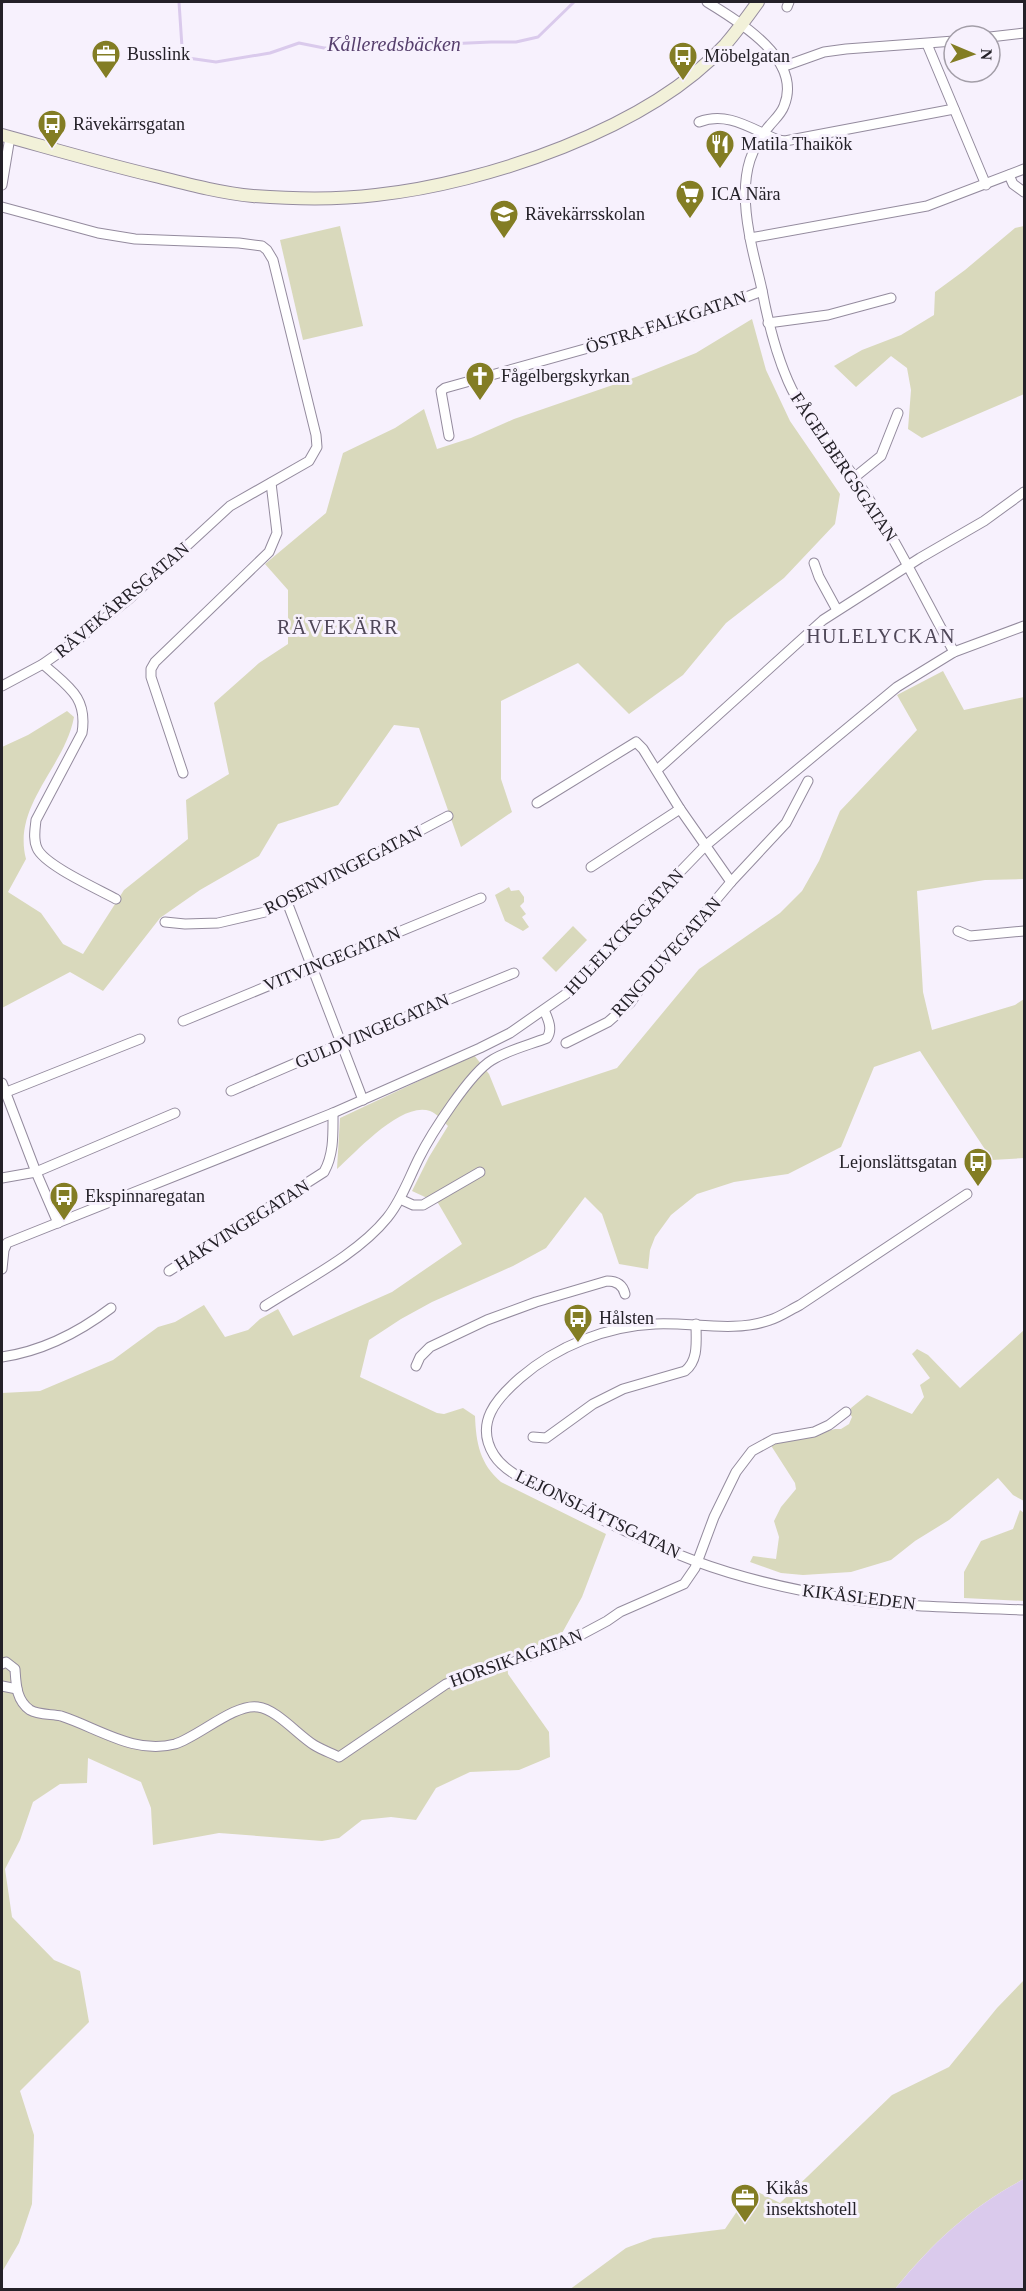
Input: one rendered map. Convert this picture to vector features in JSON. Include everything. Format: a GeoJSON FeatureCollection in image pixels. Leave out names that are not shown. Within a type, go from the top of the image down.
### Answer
{"type":"FeatureCollection","features":[{"type":"Feature","properties":{"kind":"street"},"geometry":{"type":"LineString","coordinates":[[707,2],[763,43],[782,67],[835,51],[942,42]]}},
{"type":"Feature","properties":{"kind":"street"},"geometry":{"type":"LineString","coordinates":[[2,185],[6,136],[184,184],[251,196],[350,198],[405,191],[481,174],[589,135],[663,96],[724,46],[758,2]]}},
{"type":"Feature","properties":{"kind":"street"},"geometry":{"type":"LineString","coordinates":[[1002,36],[1024,33]]}},
{"type":"Feature","properties":{"kind":"street"},"geometry":{"type":"LineString","coordinates":[[927,44],[986,185]]}},
{"type":"Feature","properties":{"kind":"street","name":"FÅGELBERGSGATAN"},"geometry":{"type":"LineString","coordinates":[[782,67],[787,88],[785,101],[751,159],[746,203],[750,238],[776,351],[800,404],[855,477],[908,567],[954,652]]}},
{"type":"Feature","properties":{"kind":"street"},"geometry":{"type":"LineString","coordinates":[[699,122],[717,117],[729,119],[785,141],[954,109]]}},
{"type":"Feature","properties":{"kind":"street"},"geometry":{"type":"LineString","coordinates":[[750,238],[927,206],[1024,169]]}},
{"type":"Feature","properties":{"kind":"street"},"geometry":{"type":"LineString","coordinates":[[1009,175],[1013,184],[1024,192]]}},
{"type":"Feature","properties":{"kind":"street","name":"RÄVEKÄRRSGATAN"},"geometry":{"type":"LineString","coordinates":[[2,207],[98,233],[135,239],[262,246],[273,260],[317,447],[309,461],[230,506],[129,599],[80,638],[43,664],[2,686]]}},
{"type":"Feature","properties":{"kind":"street","name":"ÖSTRA FALKGATAN"},"geometry":{"type":"LineString","coordinates":[[449,436],[441,398],[441,391],[445,388],[642,333],[762,291]]}},
{"type":"Feature","properties":{"kind":"street"},"geometry":{"type":"LineString","coordinates":[[768,323],[828,315],[891,298]]}},
{"type":"Feature","properties":{"kind":"street"},"geometry":{"type":"LineString","coordinates":[[855,477],[881,456],[898,413]]}},
{"type":"Feature","properties":{"kind":"street"},"geometry":{"type":"LineString","coordinates":[[183,773],[151,669],[155,662],[269,552],[277,533],[271,483]]}},
{"type":"Feature","properties":{"kind":"street"},"geometry":{"type":"LineString","coordinates":[[657,770],[789,649],[837,610],[984,521],[1024,492]]}},
{"type":"Feature","properties":{"kind":"street"},"geometry":{"type":"LineString","coordinates":[[814,563],[837,610]]}},
{"type":"Feature","properties":{"kind":"street","name":"HULELYCKSGATAN"},"geometry":{"type":"LineString","coordinates":[[2,1269],[7,1243],[333,1113],[510,1033],[566,994],[592,970],[647,906],[705,846],[897,687],[954,652],[1024,626]]}},
{"type":"Feature","properties":{"kind":"street"},"geometry":{"type":"LineString","coordinates":[[43,664],[80,700],[84,720],[82,733],[36,820],[34,833],[38,850],[46,861],[116,899]]}},
{"type":"Feature","properties":{"kind":"street"},"geometry":{"type":"LineString","coordinates":[[537,803],[636,742],[643,749],[680,809],[731,882]]}},
{"type":"Feature","properties":{"kind":"street","name":"RINGDUVEGATAN"},"geometry":{"type":"LineString","coordinates":[[566,1043],[608,1022],[631,1002],[652,970],[731,882],[764,850],[786,823],[808,781]]}},
{"type":"Feature","properties":{"kind":"street"},"geometry":{"type":"LineString","coordinates":[[591,867],[680,809]]}},
{"type":"Feature","properties":{"kind":"street","name":"ROSENVINGEGATAN"},"geometry":{"type":"LineString","coordinates":[[165,922],[196,924],[239,920],[265,912],[448,816]]}},
{"type":"Feature","properties":{"kind":"street","name":"VITVINGEGATAN"},"geometry":{"type":"LineString","coordinates":[[183,1021],[481,898]]}},
{"type":"Feature","properties":{"kind":"street"},"geometry":{"type":"LineString","coordinates":[[287,902],[363,1100]]}},
{"type":"Feature","properties":{"kind":"street"},"geometry":{"type":"LineString","coordinates":[[958,931],[970,936],[1024,932]]}},
{"type":"Feature","properties":{"kind":"street","name":"GULDVINGEGATAN"},"geometry":{"type":"LineString","coordinates":[[231,1091],[514,973]]}},
{"type":"Feature","properties":{"kind":"street"},"geometry":{"type":"LineString","coordinates":[[265,1306],[353,1250],[386,1219],[400,1199],[421,1153],[476,1072],[489,1061],[547,1038],[550,1033],[550,1023],[544,1010]]}},
{"type":"Feature","properties":{"kind":"street"},"geometry":{"type":"LineString","coordinates":[[4,1093],[140,1039]]}},
{"type":"Feature","properties":{"kind":"street"},"geometry":{"type":"LineString","coordinates":[[2,1083],[4,1093],[58,1223]]}},
{"type":"Feature","properties":{"kind":"street"},"geometry":{"type":"LineString","coordinates":[[2,1178],[36,1172],[175,1113]]}},
{"type":"Feature","properties":{"kind":"street","name":"HAKVINGEGATAN"},"geometry":{"type":"LineString","coordinates":[[169,1271],[324,1172],[329,1163],[333,1141],[333,1113]]}},
{"type":"Feature","properties":{"kind":"street"},"geometry":{"type":"LineString","coordinates":[[400,1199],[413,1205],[423,1205],[480,1172]]}},
{"type":"Feature","properties":{"kind":"street","name":"LEJONSLÄTTSGATAN"},"geometry":{"type":"LineString","coordinates":[[698,1562],[629,1533],[513,1473],[494,1455],[487,1427],[488,1416],[494,1404],[521,1377],[541,1362],[588,1338],[629,1327],[656,1324],[734,1325],[770,1320],[814,1296],[967,1194]]}},
{"type":"Feature","properties":{"kind":"street"},"geometry":{"type":"LineString","coordinates":[[416,1366],[420,1357],[430,1347],[487,1320],[512,1311],[607,1281],[621,1285],[625,1294]]}},
{"type":"Feature","properties":{"kind":"street"},"geometry":{"type":"LineString","coordinates":[[2,1357],[27,1353],[67,1337],[111,1308]]}},
{"type":"Feature","properties":{"kind":"street"},"geometry":{"type":"LineString","coordinates":[[533,1437],[546,1437],[585,1408],[623,1389],[685,1371],[694,1359],[696,1324]]}},
{"type":"Feature","properties":{"kind":"street"},"geometry":{"type":"LineString","coordinates":[[698,1562],[714,1517],[736,1472],[752,1451],[774,1439],[814,1432],[829,1425],[846,1412]]}},
{"type":"Feature","properties":{"kind":"street","name":"KIKÅSLEDEN"},"geometry":{"type":"LineString","coordinates":[[698,1562],[766,1583],[846,1599],[892,1604],[1024,1610]]}},
{"type":"Feature","properties":{"kind":"street","name":"HORSIKAGATAN"},"geometry":{"type":"LineString","coordinates":[[2,1664],[6,1662],[15,1669],[18,1697],[31,1711],[60,1716],[132,1744],[154,1746],[176,1744],[229,1715],[250,1707],[259,1707],[273,1712],[316,1746],[339,1757],[440,1687],[465,1676],[496,1668],[564,1644],[620,1612],[684,1584],[698,1562]]}},
{"type":"Feature","properties":{"kind":"street"},"geometry":{"type":"LineString","coordinates":[[2,1686],[17,1689]]}},
{"type":"Feature","properties":{"kind":"green space"},"geometry":{"type":"Polygon","coordinates":[[[340,226],[363,326],[303,340],[280,240],[340,226]]]}},
{"type":"Feature","properties":{"kind":"green space"},"geometry":{"type":"Polygon","coordinates":[[[1024,226],[1024,394],[922,438],[908,429],[911,390],[907,368],[891,356],[856,387],[834,366],[862,350],[901,335],[934,315],[935,292],[1015,228],[1024,226]]]}},
{"type":"Feature","properties":{"kind":"green space"},"geometry":{"type":"Polygon","coordinates":[[[752,319],[766,370],[790,421],[840,494],[835,524],[784,578],[726,623],[683,675],[629,714],[578,663],[501,701],[501,779],[512,812],[461,847],[419,728],[394,725],[338,805],[278,824],[259,856],[200,890],[160,918],[103,991],[70,972],[2,1008],[2,747],[28,735],[67,711],[74,717],[61,753],[41,786],[26,821],[24,839],[26,859],[8,892],[41,913],[63,944],[83,954],[124,890],[188,839],[186,800],[229,774],[214,703],[259,663],[288,644],[288,590],[265,564],[326,513],[343,453],[395,428],[424,409],[437,449],[471,438],[514,419],[636,377],[696,353],[752,319]]]}},
{"type":"Feature","properties":{"kind":"green space"},"geometry":{"type":"Polygon","coordinates":[[[943,671],[964,710],[1024,697],[1024,879],[985,880],[917,891],[923,992],[932,1030],[1015,1005],[1024,999],[1024,1158],[992,1160],[920,1051],[874,1067],[841,1147],[788,1174],[734,1182],[697,1194],[671,1215],[655,1237],[650,1250],[648,1269],[619,1264],[602,1214],[585,1197],[546,1248],[513,1266],[432,1302],[369,1340],[360,1377],[437,1413],[444,1414],[463,1408],[475,1416],[477,1435],[484,1460],[501,1482],[606,1534],[582,1597],[561,1635],[507,1658],[508,1674],[549,1732],[550,1757],[519,1770],[470,1772],[436,1788],[416,1820],[391,1817],[362,1820],[339,1838],[322,1841],[219,1833],[153,1845],[151,1808],[141,1782],[88,1758],[87,1783],[60,1784],[33,1802],[20,1840],[5,1869],[12,1917],[54,1960],[80,1971],[89,2022],[20,2091],[34,2135],[32,2204],[19,2243],[2,2272],[2,1393],[40,1391],[113,1360],[158,1327],[175,1322],[204,1305],[225,1337],[248,1330],[260,1319],[278,1309],[293,1336],[392,1292],[462,1244],[438,1203],[412,1191],[448,1126],[430,1111],[419,1110],[406,1113],[380,1129],[337,1169],[340,1118],[474,1055],[489,1074],[502,1106],[617,1068],[699,969],[780,913],[802,891],[819,861],[840,811],[917,730],[897,695],[943,671]]]}},
{"type":"Feature","properties":{"kind":"green space"},"geometry":{"type":"Polygon","coordinates":[[[509,887],[511,891],[519,890],[524,897],[524,902],[520,906],[526,914],[522,917],[529,927],[523,931],[505,921],[495,895],[509,887]]]}},
{"type":"Feature","properties":{"kind":"green space"},"geometry":{"type":"Polygon","coordinates":[[[573,926],[587,940],[556,972],[542,958],[573,926]]]}},
{"type":"Feature","properties":{"kind":"green space"},"geometry":{"type":"Polygon","coordinates":[[[1024,1330],[1024,1501],[1013,1495],[998,1478],[949,1520],[915,1541],[891,1560],[851,1572],[803,1575],[781,1573],[750,1562],[753,1556],[776,1559],[779,1537],[774,1521],[781,1507],[796,1489],[795,1483],[770,1444],[841,1429],[849,1424],[852,1417],[849,1412],[851,1408],[867,1395],[912,1414],[924,1397],[920,1385],[930,1378],[912,1354],[917,1349],[928,1355],[960,1388],[1024,1330]]]}},
{"type":"Feature","properties":{"kind":"green space"},"geometry":{"type":"Polygon","coordinates":[[[1020,1510],[1024,1513],[1024,1601],[964,1598],[964,1572],[981,1541],[1013,1529],[1020,1510]]]}},
{"type":"Feature","properties":{"kind":"green space"},"geometry":{"type":"Polygon","coordinates":[[[1024,1980],[1024,2179],[970,2213],[923,2256],[895,2289],[569,2290],[626,2248],[653,2238],[725,2229],[752,2189],[780,2203],[892,2095],[949,2067],[997,2008],[1024,1980]]]}},
{"type":"Feature","properties":{"kind":"shaded area"},"geometry":{"type":"Polygon","coordinates":[[[1024,2179],[1024,2289],[895,2289],[923,2256],[970,2213],[1024,2179]]]}},
{"type":"Feature","properties":{"kind":"waterway","name":"Kålleredsbäcken"},"geometry":{"type":"LineString","coordinates":[[179,2],[182,47],[188,58],[216,62],[270,53],[299,43],[324,48],[356,48],[516,42],[538,37],[574,2]]}},
{"type":"Feature","properties":{"kind":"place","name":"Busslink"},"geometry":{"type":"Point","coordinates":[106,80]}},
{"type":"Feature","properties":{"kind":"place","name":"Möbelgatan"},"geometry":{"type":"Point","coordinates":[683,82]}},
{"type":"Feature","properties":{"kind":"place","name":"Rävekärrsgatan"},"geometry":{"type":"Point","coordinates":[52,150]}},
{"type":"Feature","properties":{"kind":"place","name":"Matila Thaikök"},"geometry":{"type":"Point","coordinates":[720,170]}},
{"type":"Feature","properties":{"kind":"place","name":"ICA Nära"},"geometry":{"type":"Point","coordinates":[690,220]}},
{"type":"Feature","properties":{"kind":"place","name":"Rävekärrsskolan"},"geometry":{"type":"Point","coordinates":[504,240]}},
{"type":"Feature","properties":{"kind":"place","name":"Fågelbergskyrkan"},"geometry":{"type":"Point","coordinates":[480,402]}},
{"type":"Feature","properties":{"kind":"place","name":"Lejonslättsgatan"},"geometry":{"type":"Point","coordinates":[978,1188]}},
{"type":"Feature","properties":{"kind":"place","name":"Ekspinnaregatan"},"geometry":{"type":"Point","coordinates":[64,1222]}},
{"type":"Feature","properties":{"kind":"place","name":"Hålsten"},"geometry":{"type":"Point","coordinates":[578,1344]}},
{"type":"Feature","properties":{"kind":"place","name":"Kikås insektshotell"},"geometry":{"type":"Point","coordinates":[745,2224]}},
{"type":"Feature","properties":{"kind":"district","name":"RÄVEKÄRR"},"geometry":{"type":"Point","coordinates":[338,627]}},
{"type":"Feature","properties":{"kind":"district","name":"HULELYCKAN"},"geometry":{"type":"Point","coordinates":[881,636]}}]}
